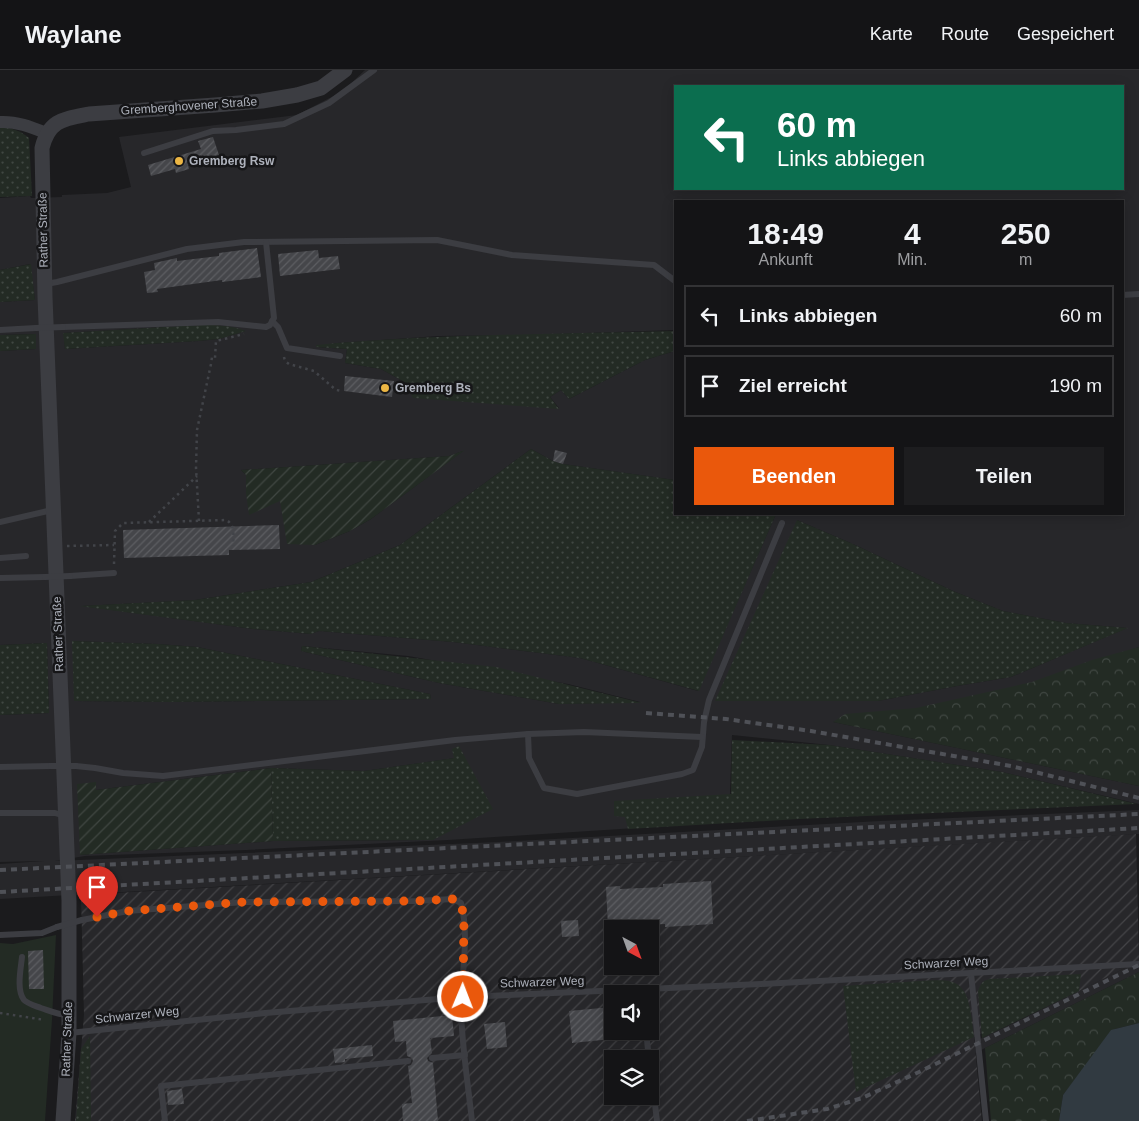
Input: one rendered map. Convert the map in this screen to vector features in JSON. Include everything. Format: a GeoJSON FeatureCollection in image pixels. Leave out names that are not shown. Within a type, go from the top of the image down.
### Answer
{"type":"FeatureCollection","features":[{"type":"Feature","properties":{"kind":"street","name":"Gremberghovener Straße"},"geometry":{"type":"LineString","coordinates":[[44,140],[56,123],[71,118],[89,114],[215,106],[297,95],[321,88],[345,70]]}},
{"type":"Feature","properties":{"kind":"street"},"geometry":{"type":"LineString","coordinates":[[0,122],[8,121],[28,125],[44,140]]}},
{"type":"Feature","properties":{"kind":"street","name":"Rather Straße"},"geometry":{"type":"LineString","coordinates":[[44,140],[45,284],[69,892],[70,1034],[63,1121]]}},
{"type":"Feature","properties":{"kind":"lane"},"geometry":{"type":"LineString","coordinates":[[144,153],[213,131],[284,124],[329,103],[374,70]]}},
{"type":"Feature","properties":{"kind":"lane"},"geometry":{"type":"LineString","coordinates":[[45,284],[187,249],[244,242],[437,240],[512,255],[654,265],[674,280]]}},
{"type":"Feature","properties":{"kind":"lane"},"geometry":{"type":"LineString","coordinates":[[0,330],[210,322],[266,327],[272,321],[273,305],[266,242]]}},
{"type":"Feature","properties":{"kind":"lane"},"geometry":{"type":"LineString","coordinates":[[1124,295],[1139,294]]}},
{"type":"Feature","properties":{"kind":"lane"},"geometry":{"type":"LineString","coordinates":[[272,321],[276,323],[287,348],[340,356]]}},
{"type":"Feature","properties":{"kind":"lane"},"geometry":{"type":"LineString","coordinates":[[0,522],[54,510]]}},
{"type":"Feature","properties":{"kind":"lane"},"geometry":{"type":"LineString","coordinates":[[528,734],[529,758],[544,788],[577,794],[682,774],[693,770],[702,747],[709,700],[782,523]]}},
{"type":"Feature","properties":{"kind":"lane"},"geometry":{"type":"LineString","coordinates":[[0,558],[26,556]]}},
{"type":"Feature","properties":{"kind":"lane"},"geometry":{"type":"LineString","coordinates":[[0,578],[114,573]]}},
{"type":"Feature","properties":{"kind":"lane"},"geometry":{"type":"LineString","coordinates":[[0,767],[76,766],[124,774],[163,776],[455,740],[528,734],[584,732],[702,737]]}},
{"type":"Feature","properties":{"kind":"lane"},"geometry":{"type":"LineString","coordinates":[[0,813],[55,813],[65,816]]}},
{"type":"Feature","properties":{"kind":"lane"},"geometry":{"type":"LineString","coordinates":[[0,935],[42,933],[82,920],[128,911],[244,902],[453,899],[460,903],[464,915],[463,997],[461,1008],[472,1121]]}},
{"type":"Feature","properties":{"kind":"lane"},"geometry":{"type":"LineString","coordinates":[[22,957],[20,984],[24,1000],[32,1005],[61,1015],[69,1015]]}},
{"type":"Feature","properties":{"kind":"lane","name":"Schwarzer Weg"},"geometry":{"type":"LineString","coordinates":[[659,990],[1139,964]]}},
{"type":"Feature","properties":{"kind":"lane"},"geometry":{"type":"LineString","coordinates":[[971,974],[986,1121]]}},
{"type":"Feature","properties":{"kind":"lane","name":"Schwarzer Weg"},"geometry":{"type":"LineString","coordinates":[[70,1034],[265,1013],[463,997],[604,992]]}},
{"type":"Feature","properties":{"kind":"lane"},"geometry":{"type":"LineString","coordinates":[[432,1058],[465,1055]]}},
{"type":"Feature","properties":{"kind":"lane"},"geometry":{"type":"LineString","coordinates":[[164,1121],[161,1086],[408,1061]]}},
{"type":"Feature","properties":{"kind":"lane"},"geometry":{"type":"LineString","coordinates":[[655,1105],[657,1121]]}},
{"type":"Feature","properties":{"kind":"path"},"geometry":{"type":"LineString","coordinates":[[199,521],[197,430],[212,357],[215,358],[216,355],[216,341],[237,337],[266,327]]}},
{"type":"Feature","properties":{"kind":"path"},"geometry":{"type":"LineString","coordinates":[[287,348],[284,356],[287,362],[314,371],[335,389],[342,391]]}},
{"type":"Feature","properties":{"kind":"path"},"geometry":{"type":"LineString","coordinates":[[149,522],[197,476]]}},
{"type":"Feature","properties":{"kind":"path"},"geometry":{"type":"LineString","coordinates":[[114,573],[115,530],[123,523],[217,520],[229,522],[233,528],[233,546]]}},
{"type":"Feature","properties":{"kind":"path"},"geometry":{"type":"LineString","coordinates":[[71,546],[114,545]]}},
{"type":"Feature","properties":{"kind":"path"},"geometry":{"type":"LineString","coordinates":[[0,1013],[46,1020]]}},
{"type":"Feature","properties":{"kind":"shaded area"},"geometry":{"type":"Polygon","coordinates":[[[365,70],[1139,70],[1139,647],[983,702],[833,722],[1139,786],[1139,804],[1002,772],[829,745],[732,735],[729,822],[448,840],[85,856],[55,861],[498,842],[880,821],[1139,810],[1139,834],[0,899],[0,864],[44,861],[0,862],[0,715],[49,713],[47,643],[0,645],[0,351],[36,349],[36,334],[0,335],[0,302],[35,300],[30,264],[0,270],[0,198],[30,196],[31,198],[62,197],[62,195],[107,193],[131,187],[119,137],[297,115],[343,91],[365,70]],[[199,325],[64,333],[65,349],[219,339],[245,331],[199,325]],[[463,451],[449,456],[241,470],[246,475],[246,481],[280,501],[315,545],[350,531],[371,519],[463,451]],[[797,520],[850,701],[878,701],[1011,677],[1127,628],[1066,623],[1003,611],[953,591],[797,520]],[[73,641],[75,701],[171,702],[431,699],[430,694],[197,647],[73,641]],[[302,646],[301,651],[439,683],[559,704],[640,702],[568,684],[408,656],[302,646]],[[455,758],[364,771],[271,768],[96,790],[96,782],[80,855],[273,841],[433,840],[455,758]]]}},
{"type":"Feature","properties":{"kind":"shaded area"},"geometry":{"type":"Polygon","coordinates":[[[1136,834],[1139,961],[1079,991],[974,1037],[982,1121],[75,1121],[84,1015],[81,895],[1136,834]]]}},
{"type":"Feature","properties":{"kind":"shaded area"},"geometry":{"type":"Polygon","coordinates":[[[1139,961],[1139,972],[969,1056],[776,1121],[685,1121],[916,1069],[1139,961]]]}},
{"type":"Feature","properties":{"kind":"shaded area"},"geometry":{"type":"Polygon","coordinates":[[[1139,1023],[1139,1121],[1059,1121],[1063,1095],[1111,1030],[1139,1023]]]}},
{"type":"Feature","properties":{"kind":"green space"},"geometry":{"type":"Polygon","coordinates":[[[0,127],[15,130],[29,138],[32,196],[0,197],[0,127]]]}},
{"type":"Feature","properties":{"kind":"green space"},"geometry":{"type":"Polygon","coordinates":[[[31,264],[35,300],[0,302],[0,270],[31,264]]]}},
{"type":"Feature","properties":{"kind":"green space"},"geometry":{"type":"Polygon","coordinates":[[[199,325],[229,326],[246,331],[219,339],[65,349],[63,333],[199,325]]]}},
{"type":"Feature","properties":{"kind":"green space"},"geometry":{"type":"Polygon","coordinates":[[[674,331],[674,351],[645,360],[569,399],[561,390],[550,397],[559,409],[413,398],[406,383],[381,369],[345,363],[347,349],[316,347],[316,345],[361,341],[674,331]]]}},
{"type":"Feature","properties":{"kind":"green space"},"geometry":{"type":"Polygon","coordinates":[[[36,334],[36,349],[0,351],[0,335],[36,334]]]}},
{"type":"Feature","properties":{"kind":"green space"},"geometry":{"type":"Polygon","coordinates":[[[531,449],[553,461],[563,464],[674,480],[674,515],[776,515],[699,691],[580,658],[453,642],[319,631],[311,634],[253,629],[79,606],[195,600],[311,582],[400,545],[531,449]]]}},
{"type":"Feature","properties":{"kind":"green space"},"geometry":{"type":"Polygon","coordinates":[[[465,450],[371,519],[350,531],[315,545],[287,544],[280,501],[249,515],[246,475],[241,470],[449,456],[465,450]]]}},
{"type":"Feature","properties":{"kind":"green space"},"geometry":{"type":"Polygon","coordinates":[[[797,520],[953,591],[1003,611],[1066,623],[1128,628],[1011,677],[878,701],[715,701],[797,520]]]}},
{"type":"Feature","properties":{"kind":"green space"},"geometry":{"type":"Polygon","coordinates":[[[72,641],[197,647],[430,694],[431,699],[171,702],[74,701],[72,641]]]}},
{"type":"Feature","properties":{"kind":"green space"},"geometry":{"type":"Polygon","coordinates":[[[47,643],[49,713],[0,715],[0,645],[47,643]]]}},
{"type":"Feature","properties":{"kind":"green space"},"geometry":{"type":"Polygon","coordinates":[[[302,646],[496,667],[642,703],[559,704],[439,683],[301,651],[302,646]]]}},
{"type":"Feature","properties":{"kind":"green space"},"geometry":{"type":"Polygon","coordinates":[[[1139,647],[1139,786],[833,722],[845,714],[916,708],[1032,682],[1092,660],[1139,647]]]}},
{"type":"Feature","properties":{"kind":"green space"},"geometry":{"type":"Polygon","coordinates":[[[732,740],[829,745],[1002,772],[1137,804],[799,819],[628,829],[625,817],[614,816],[614,801],[731,794],[732,740]]]}},
{"type":"Feature","properties":{"kind":"green space"},"geometry":{"type":"Polygon","coordinates":[[[459,746],[493,809],[433,840],[273,841],[271,768],[364,771],[454,758],[452,749],[459,746]]]}},
{"type":"Feature","properties":{"kind":"green space"},"geometry":{"type":"Polygon","coordinates":[[[271,768],[273,841],[80,855],[77,784],[96,782],[96,790],[271,768]]]}},
{"type":"Feature","properties":{"kind":"green space"},"geometry":{"type":"Polygon","coordinates":[[[56,935],[45,1121],[0,1121],[0,943],[13,944],[56,935]]]}},
{"type":"Feature","properties":{"kind":"green space"},"geometry":{"type":"Polygon","coordinates":[[[1139,972],[1139,1023],[1115,1029],[1063,1095],[1059,1121],[991,1121],[985,1048],[1139,972]]]}},
{"type":"Feature","properties":{"kind":"green space"},"geometry":{"type":"Polygon","coordinates":[[[1081,974],[1079,991],[982,1038],[978,991],[983,982],[990,979],[1081,974]]]}},
{"type":"Feature","properties":{"kind":"green space"},"geometry":{"type":"Polygon","coordinates":[[[944,981],[959,985],[967,997],[974,1037],[856,1092],[843,986],[944,981]]]}},
{"type":"Feature","properties":{"kind":"green space"},"geometry":{"type":"Polygon","coordinates":[[[90,1036],[91,1121],[76,1121],[81,1049],[90,1036]]]}},
{"type":"Feature","properties":{"kind":"building"},"geometry":{"type":"Polygon","coordinates":[[[213,137],[219,155],[188,165],[189,169],[176,173],[175,169],[151,176],[148,165],[201,149],[198,141],[213,137]]]}},
{"type":"Feature","properties":{"kind":"building"},"geometry":{"type":"Polygon","coordinates":[[[257,248],[261,277],[157,289],[158,292],[147,293],[144,272],[155,270],[154,263],[177,258],[177,261],[219,256],[219,253],[257,248]]]}},
{"type":"Feature","properties":{"kind":"building"},"geometry":{"type":"Polygon","coordinates":[[[318,250],[319,258],[338,256],[340,269],[280,276],[278,254],[318,250]]]}},
{"type":"Feature","properties":{"kind":"building"},"geometry":{"type":"Polygon","coordinates":[[[345,376],[394,381],[392,397],[344,391],[345,376]]]}},
{"type":"Feature","properties":{"kind":"building"},"geometry":{"type":"Polygon","coordinates":[[[555,450],[567,453],[563,464],[553,461],[555,450]]]}},
{"type":"Feature","properties":{"kind":"building"},"geometry":{"type":"Polygon","coordinates":[[[279,525],[280,549],[229,550],[229,555],[124,558],[123,530],[279,525]]]}},
{"type":"Feature","properties":{"kind":"building"},"geometry":{"type":"Polygon","coordinates":[[[711,881],[713,924],[665,927],[665,924],[659,924],[659,920],[608,920],[606,887],[620,886],[620,889],[663,887],[663,884],[711,881]]]}},
{"type":"Feature","properties":{"kind":"building"},"geometry":{"type":"Polygon","coordinates":[[[578,920],[579,936],[562,937],[561,921],[578,920]]]}},
{"type":"Feature","properties":{"kind":"building"},"geometry":{"type":"Polygon","coordinates":[[[43,950],[44,989],[29,989],[28,951],[43,950]]]}},
{"type":"Feature","properties":{"kind":"building"},"geometry":{"type":"Polygon","coordinates":[[[604,1008],[604,1040],[572,1043],[569,1011],[604,1008]]]}},
{"type":"Feature","properties":{"kind":"building"},"geometry":{"type":"Polygon","coordinates":[[[452,1015],[454,1036],[430,1038],[432,1053],[427,1058],[428,1061],[433,1063],[438,1121],[403,1121],[402,1104],[412,1103],[408,1066],[413,1061],[412,1058],[407,1056],[406,1041],[395,1042],[393,1021],[452,1015]]]}},
{"type":"Feature","properties":{"kind":"building"},"geometry":{"type":"Polygon","coordinates":[[[505,1022],[507,1047],[487,1049],[484,1024],[505,1022]]]}},
{"type":"Feature","properties":{"kind":"building"},"geometry":{"type":"Polygon","coordinates":[[[372,1045],[373,1056],[345,1059],[345,1062],[335,1063],[333,1049],[372,1045]]]}},
{"type":"Feature","properties":{"kind":"building"},"geometry":{"type":"Polygon","coordinates":[[[182,1089],[184,1104],[168,1105],[167,1091],[182,1089]]]}},
{"type":"Feature","properties":{"kind":"railway"},"geometry":{"type":"LineString","coordinates":[[646,713],[726,719],[811,731],[1011,766],[1139,798]]}},
{"type":"Feature","properties":{"kind":"railway"},"geometry":{"type":"LineString","coordinates":[[0,870],[1139,814]]}},
{"type":"Feature","properties":{"kind":"railway"},"geometry":{"type":"LineString","coordinates":[[0,892],[1139,828]]}},
{"type":"Feature","properties":{"kind":"railway"},"geometry":{"type":"LineString","coordinates":[[747,1121],[827,1109],[862,1098],[1139,965]]}},
{"type":"Feature","properties":{"kind":"place","name":"Gremberg Rsw"},"geometry":{"type":"Point","coordinates":[179,161]}},
{"type":"Feature","properties":{"kind":"place","name":"Gremberg Bs"},"geometry":{"type":"Point","coordinates":[385,388]}},
{"type":"Feature","properties":{"kind":"route"},"geometry":{"type":"LineString","coordinates":[[97,917],[128,911],[244,902],[453,899],[460,903],[464,915],[463,997]]}}]}
